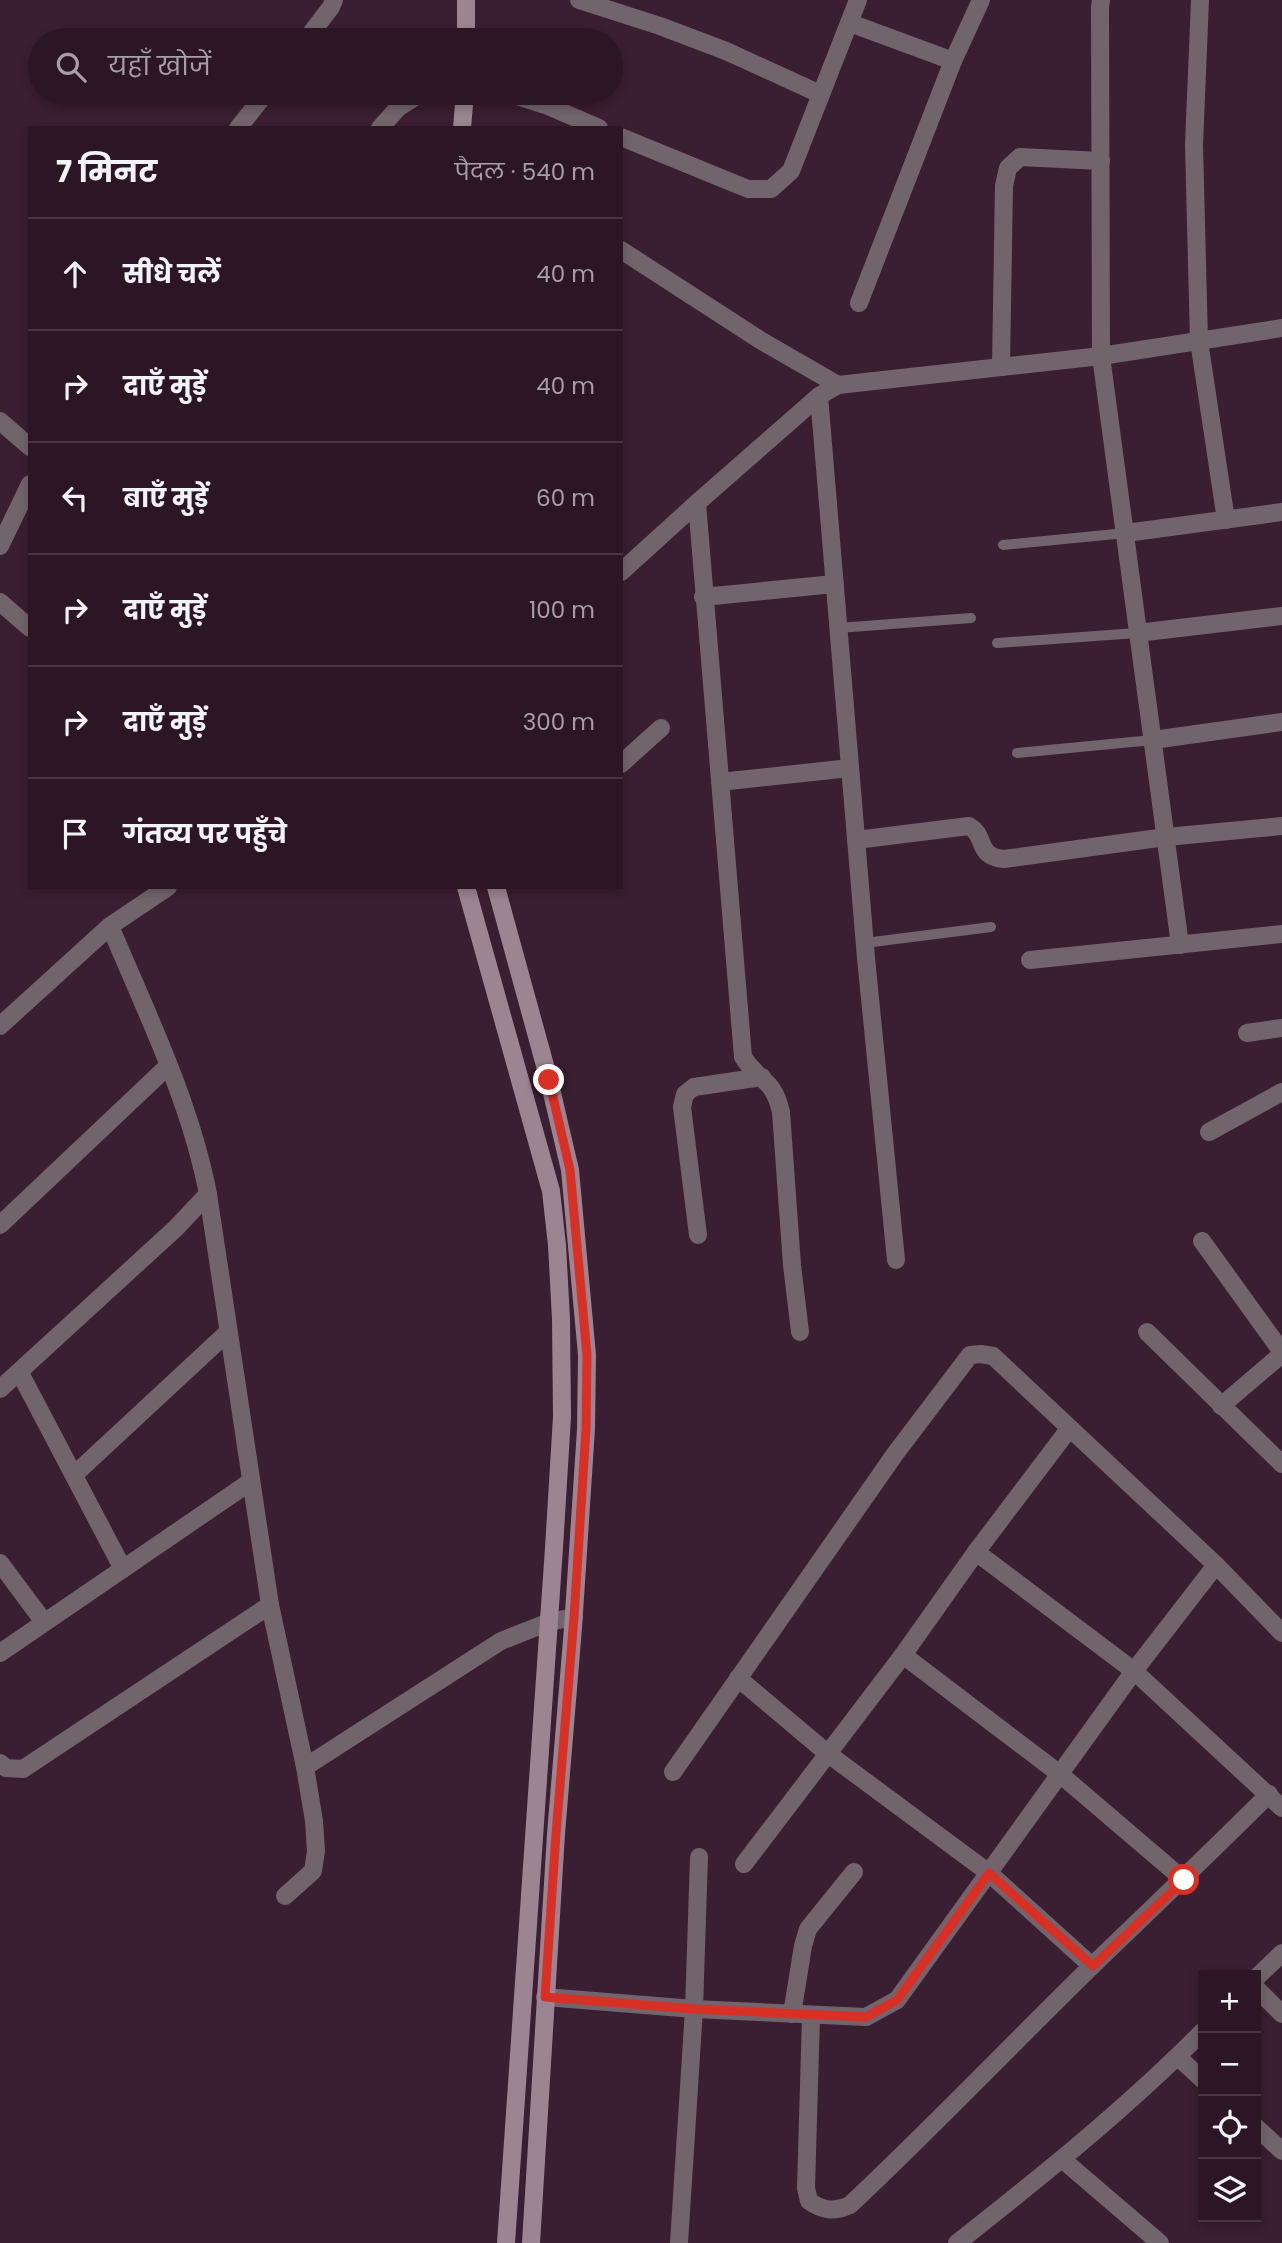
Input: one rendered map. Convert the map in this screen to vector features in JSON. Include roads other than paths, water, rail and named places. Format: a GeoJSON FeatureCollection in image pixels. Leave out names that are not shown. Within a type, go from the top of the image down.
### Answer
{"type":"FeatureCollection","features":[{"type":"Feature","properties":{"kind":"main road"},"geometry":{"type":"LineString","coordinates":[[466,0],[466,28]]}},
{"type":"Feature","properties":{"kind":"main road"},"geometry":{"type":"LineString","coordinates":[[462,126],[464,105]]}},
{"type":"Feature","properties":{"kind":"main road"},"geometry":{"type":"LineString","coordinates":[[467,105],[473,126]]}},
{"type":"Feature","properties":{"kind":"main road"},"geometry":{"type":"LineString","coordinates":[[467,889],[551,1191],[561,1318],[562,1417],[506,2243]]}},
{"type":"Feature","properties":{"kind":"main road"},"geometry":{"type":"LineString","coordinates":[[497,889],[549,1080],[570,1170],[587,1355],[586,1429],[556,1834],[531,2243]]}},
{"type":"Feature","properties":{"kind":"street"},"geometry":{"type":"LineString","coordinates":[[315,28],[334,0]]}},
{"type":"Feature","properties":{"kind":"street"},"geometry":{"type":"LineString","coordinates":[[579,0],[726,51],[820,94]]}},
{"type":"Feature","properties":{"kind":"street"},"geometry":{"type":"LineString","coordinates":[[623,138],[748,189],[771,189],[791,171],[858,0]]}},
{"type":"Feature","properties":{"kind":"street"},"geometry":{"type":"LineString","coordinates":[[859,303],[953,61],[981,0]]}},
{"type":"Feature","properties":{"kind":"street"},"geometry":{"type":"LineString","coordinates":[[1101,0],[1101,356],[1180,945]]}},
{"type":"Feature","properties":{"kind":"street"},"geometry":{"type":"LineString","coordinates":[[1200,0],[1194,145],[1199,341],[1226,520]]}},
{"type":"Feature","properties":{"kind":"street"},"geometry":{"type":"LineString","coordinates":[[850,23],[953,61]]}},
{"type":"Feature","properties":{"kind":"street"},"geometry":{"type":"LineString","coordinates":[[240,126],[256,105]]}},
{"type":"Feature","properties":{"kind":"street"},"geometry":{"type":"LineString","coordinates":[[382,126],[403,105]]}},
{"type":"Feature","properties":{"kind":"street"},"geometry":{"type":"LineString","coordinates":[[545,105],[594,126]]}},
{"type":"Feature","properties":{"kind":"street"},"geometry":{"type":"LineString","coordinates":[[1001,367],[1004,186],[1008,168],[1020,157],[1101,162]]}},
{"type":"Feature","properties":{"kind":"street"},"geometry":{"type":"LineString","coordinates":[[623,251],[760,340],[838,385]]}},
{"type":"Feature","properties":{"kind":"street"},"geometry":{"type":"LineString","coordinates":[[623,570],[819,396],[838,385],[1101,356],[1282,328]]}},
{"type":"Feature","properties":{"kind":"street"},"geometry":{"type":"LineString","coordinates":[[819,396],[865,943],[896,1260]]}},
{"type":"Feature","properties":{"kind":"street"},"geometry":{"type":"LineString","coordinates":[[0,421],[28,445]]}},
{"type":"Feature","properties":{"kind":"street"},"geometry":{"type":"LineString","coordinates":[[0,546],[28,488]]}},
{"type":"Feature","properties":{"kind":"street"},"geometry":{"type":"LineString","coordinates":[[696,503],[743,1057],[751,1069],[777,1093],[781,1112],[792,1265],[800,1332]]}},
{"type":"Feature","properties":{"kind":"street"},"geometry":{"type":"LineString","coordinates":[[1126,533],[1282,512]]}},
{"type":"Feature","properties":{"kind":"street"},"geometry":{"type":"LineString","coordinates":[[703,597],[834,584]]}},
{"type":"Feature","properties":{"kind":"street"},"geometry":{"type":"LineString","coordinates":[[0,602],[28,626]]}},
{"type":"Feature","properties":{"kind":"street"},"geometry":{"type":"LineString","coordinates":[[1137,633],[1282,616]]}},
{"type":"Feature","properties":{"kind":"street"},"geometry":{"type":"LineString","coordinates":[[1153,740],[1282,722]]}},
{"type":"Feature","properties":{"kind":"street"},"geometry":{"type":"LineString","coordinates":[[623,762],[661,728]]}},
{"type":"Feature","properties":{"kind":"street"},"geometry":{"type":"LineString","coordinates":[[720,782],[850,768]]}},
{"type":"Feature","properties":{"kind":"street"},"geometry":{"type":"LineString","coordinates":[[856,840],[969,826],[975,829],[989,856],[1004,859],[1166,837],[1282,826]]}},
{"type":"Feature","properties":{"kind":"street"},"geometry":{"type":"LineString","coordinates":[[0,1026],[110,926],[164,889]]}},
{"type":"Feature","properties":{"kind":"street"},"geometry":{"type":"LineString","coordinates":[[110,926],[169,1066],[194,1135],[208,1194],[270,1605],[314,1821],[316,1851],[313,1871],[285,1896]]}},
{"type":"Feature","properties":{"kind":"street"},"geometry":{"type":"LineString","coordinates":[[1030,960],[1282,934]]}},
{"type":"Feature","properties":{"kind":"street"},"geometry":{"type":"LineString","coordinates":[[1247,1033],[1282,1028]]}},
{"type":"Feature","properties":{"kind":"street"},"geometry":{"type":"LineString","coordinates":[[0,1225],[169,1066]]}},
{"type":"Feature","properties":{"kind":"street"},"geometry":{"type":"LineString","coordinates":[[698,1235],[682,1107],[685,1094],[694,1087],[762,1077]]}},
{"type":"Feature","properties":{"kind":"street"},"geometry":{"type":"LineString","coordinates":[[1209,1132],[1282,1092]]}},
{"type":"Feature","properties":{"kind":"street"},"geometry":{"type":"LineString","coordinates":[[0,1389],[176,1228],[208,1194]]}},
{"type":"Feature","properties":{"kind":"street"},"geometry":{"type":"LineString","coordinates":[[1202,1241],[1282,1353],[1221,1406]]}},
{"type":"Feature","properties":{"kind":"street"},"geometry":{"type":"LineString","coordinates":[[74,1475],[228,1332]]}},
{"type":"Feature","properties":{"kind":"street"},"geometry":{"type":"LineString","coordinates":[[1147,1332],[1282,1464]]}},
{"type":"Feature","properties":{"kind":"street"},"geometry":{"type":"LineString","coordinates":[[673,1772],[895,1454],[970,1355],[993,1356],[1216,1565],[1282,1633]]}},
{"type":"Feature","properties":{"kind":"street"},"geometry":{"type":"LineString","coordinates":[[20,1373],[122,1569]]}},
{"type":"Feature","properties":{"kind":"street"},"geometry":{"type":"LineString","coordinates":[[744,1864],[903,1655],[976,1552],[1069,1429]]}},
{"type":"Feature","properties":{"kind":"street"},"geometry":{"type":"LineString","coordinates":[[0,1653],[250,1482]]}},
{"type":"Feature","properties":{"kind":"street"},"geometry":{"type":"LineString","coordinates":[[976,1552],[1134,1671],[1282,1808]]}},
{"type":"Feature","properties":{"kind":"street"},"geometry":{"type":"LineString","coordinates":[[0,1563],[44,1622]]}},
{"type":"Feature","properties":{"kind":"street"},"geometry":{"type":"LineString","coordinates":[[545,1997],[694,2009],[866,2017],[897,2000],[1061,1776],[1134,1671],[1216,1565]]}},
{"type":"Feature","properties":{"kind":"street"},"geometry":{"type":"LineString","coordinates":[[0,1763],[6,1768],[23,1769],[270,1605]]}},
{"type":"Feature","properties":{"kind":"street"},"geometry":{"type":"LineString","coordinates":[[305,1767],[501,1641],[549,1622],[574,1617]]}},
{"type":"Feature","properties":{"kind":"street"},"geometry":{"type":"LineString","coordinates":[[903,1655],[1061,1776],[1184,1880]]}},
{"type":"Feature","properties":{"kind":"street"},"geometry":{"type":"LineString","coordinates":[[738,1678],[827,1753],[989,1873],[1093,1966]]}},
{"type":"Feature","properties":{"kind":"street"},"geometry":{"type":"LineString","coordinates":[[811,2015],[806,2188],[809,2201],[819,2208],[835,2211],[850,2205],[918,2141],[1269,1794]]}},
{"type":"Feature","properties":{"kind":"street"},"geometry":{"type":"LineString","coordinates":[[679,2243],[694,2009],[699,1857]]}},
{"type":"Feature","properties":{"kind":"street"},"geometry":{"type":"LineString","coordinates":[[792,2014],[803,1945],[808,1930],[854,1872]]}},
{"type":"Feature","properties":{"kind":"street"},"geometry":{"type":"LineString","coordinates":[[1261,1973],[1282,1953]]}},
{"type":"Feature","properties":{"kind":"street"},"geometry":{"type":"LineString","coordinates":[[1261,1993],[1282,2014]]}},
{"type":"Feature","properties":{"kind":"street"},"geometry":{"type":"LineString","coordinates":[[957,2243],[1063,2160],[1201,2033]]}},
{"type":"Feature","properties":{"kind":"street"},"geometry":{"type":"LineString","coordinates":[[1178,2057],[1198,2075]]}},
{"type":"Feature","properties":{"kind":"street"},"geometry":{"type":"LineString","coordinates":[[1261,2132],[1282,2151]]}},
{"type":"Feature","properties":{"kind":"street"},"geometry":{"type":"LineString","coordinates":[[1063,2160],[1160,2243]]}},
{"type":"Feature","properties":{"kind":"lane"},"geometry":{"type":"LineString","coordinates":[[1003,545],[1126,533]]}},
{"type":"Feature","properties":{"kind":"lane"},"geometry":{"type":"LineString","coordinates":[[838,628],[971,618]]}},
{"type":"Feature","properties":{"kind":"lane"},"geometry":{"type":"LineString","coordinates":[[997,643],[1137,633]]}},
{"type":"Feature","properties":{"kind":"lane"},"geometry":{"type":"LineString","coordinates":[[1017,753],[1153,740]]}},
{"type":"Feature","properties":{"kind":"lane"},"geometry":{"type":"LineString","coordinates":[[865,943],[991,928]]}}]}
